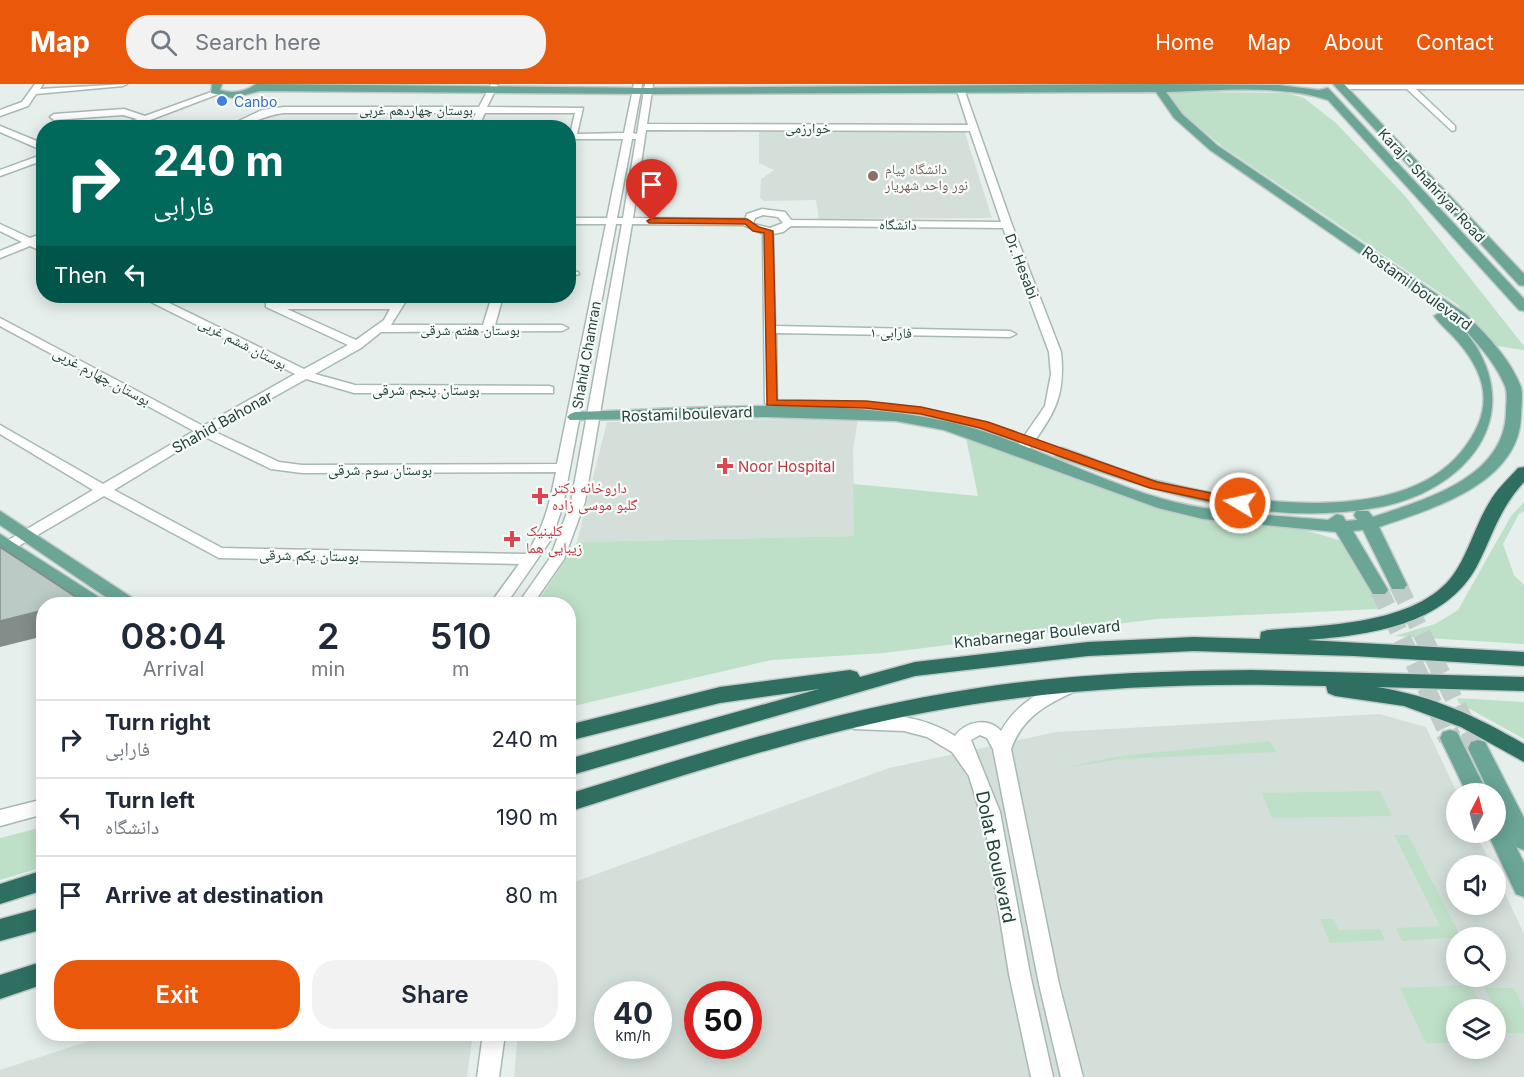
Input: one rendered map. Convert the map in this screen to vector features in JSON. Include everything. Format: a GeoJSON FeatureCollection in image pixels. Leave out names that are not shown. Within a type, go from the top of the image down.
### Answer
{"type":"FeatureCollection","features":[{"type":"Feature","properties":{"kind":"highway"},"geometry":{"type":"LineString","coordinates":[[1194,644],[1363,627],[1397,618],[1430,604],[1456,584],[1497,503],[1524,472]]}},
{"type":"Feature","properties":{"kind":"highway","name":"Khabarnegar Boulevard"},"geometry":{"type":"LineString","coordinates":[[576,766],[915,669],[1088,649],[1194,644],[1354,649],[1524,659]]}},
{"type":"Feature","properties":{"kind":"highway"},"geometry":{"type":"LineString","coordinates":[[576,729],[720,695],[915,669]]}},
{"type":"Feature","properties":{"kind":"highway"},"geometry":{"type":"LineString","coordinates":[[1259,676],[1405,699],[1468,721],[1524,754]]}},
{"type":"Feature","properties":{"kind":"highway"},"geometry":{"type":"LineString","coordinates":[[576,800],[821,728],[978,695],[1161,679],[1259,676],[1524,684]]}},
{"type":"Feature","properties":{"kind":"highway"},"geometry":{"type":"LineString","coordinates":[[0,894],[36,883]]}},
{"type":"Feature","properties":{"kind":"highway"},"geometry":{"type":"LineString","coordinates":[[0,930],[36,920]]}},
{"type":"Feature","properties":{"kind":"highway"},"geometry":{"type":"LineString","coordinates":[[0,987],[36,975]]}},
{"type":"Feature","properties":{"kind":"main road"},"geometry":{"type":"LineString","coordinates":[[278,84],[493,88],[981,84]]}},
{"type":"Feature","properties":{"kind":"main road"},"geometry":{"type":"LineString","coordinates":[[1279,84],[1305,84]]}},
{"type":"Feature","properties":{"kind":"main road","name":"Karaj - Shahriyar Road"},"geometry":{"type":"LineString","coordinates":[[1318,84],[1524,306]]}},
{"type":"Feature","properties":{"kind":"main road"},"geometry":{"type":"LineString","coordinates":[[214,87],[238,94],[260,86],[474,87]]}},
{"type":"Feature","properties":{"kind":"main road"},"geometry":{"type":"LineString","coordinates":[[861,86],[960,88],[1150,86],[1303,89],[1331,98]]}},
{"type":"Feature","properties":{"kind":"main road","name":"Rostami boulevard"},"geometry":{"type":"LineString","coordinates":[[576,411],[887,415],[947,426],[1025,445],[1155,486],[1219,500],[1329,508],[1355,506],[1403,495],[1443,478],[1474,453],[1487,429],[1492,405],[1490,383],[1481,363],[1458,332],[1437,311],[1192,142],[1171,125],[1150,86]]}},
{"type":"Feature","properties":{"kind":"main road","name":"Rostami boulevard"},"geometry":{"type":"LineString","coordinates":[[618,411],[771,403],[866,405],[921,411],[984,425],[1158,503],[1203,513],[1342,527],[1369,524],[1432,503],[1467,486],[1500,455],[1513,425],[1516,407],[1514,389],[1493,351],[1461,317],[1214,148],[1178,116],[1150,86]]}},
{"type":"Feature","properties":{"kind":"main road"},"geometry":{"type":"LineString","coordinates":[[1340,86],[1524,282]]}},
{"type":"Feature","properties":{"kind":"main road"},"geometry":{"type":"LineString","coordinates":[[1355,506],[1369,524],[1398,585]]}},
{"type":"Feature","properties":{"kind":"main road"},"geometry":{"type":"LineString","coordinates":[[1329,508],[1379,590]]}},
{"type":"Feature","properties":{"kind":"main road"},"geometry":{"type":"LineString","coordinates":[[0,516],[118,597]]}},
{"type":"Feature","properties":{"kind":"main road"},"geometry":{"type":"LineString","coordinates":[[3,546],[85,597]]}},
{"type":"Feature","properties":{"kind":"main road"},"geometry":{"type":"LineString","coordinates":[[1450,738],[1472,783]]}},
{"type":"Feature","properties":{"kind":"main road"},"geometry":{"type":"LineString","coordinates":[[1478,748],[1524,840]]}},
{"type":"Feature","properties":{"kind":"main road"},"geometry":{"type":"LineString","coordinates":[[1502,843],[1524,887]]}},
{"type":"Feature","properties":{"kind":"street"},"geometry":{"type":"LineString","coordinates":[[0,113],[25,104],[39,84]]}},
{"type":"Feature","properties":{"kind":"street"},"geometry":{"type":"LineString","coordinates":[[33,92],[123,84]]}},
{"type":"Feature","properties":{"kind":"street"},"geometry":{"type":"LineString","coordinates":[[1340,86],[1524,87]]}},
{"type":"Feature","properties":{"kind":"street"},"geometry":{"type":"LineString","coordinates":[[138,120],[214,87]]}},
{"type":"Feature","properties":{"kind":"street","name":"Shahid Chamran"},"geometry":{"type":"LineString","coordinates":[[530,597],[557,559],[578,502],[628,221],[636,133],[643,87]]}},
{"type":"Feature","properties":{"kind":"street"},"geometry":{"type":"LineString","coordinates":[[476,120],[493,88]]}},
{"type":"Feature","properties":{"kind":"street","name":"Dr. Hesabi"},"geometry":{"type":"LineString","coordinates":[[960,88],[1006,225],[1055,352],[1057,374],[1051,406],[1025,445]]}},
{"type":"Feature","properties":{"kind":"street"},"geometry":{"type":"LineString","coordinates":[[1410,88],[1452,128]]}},
{"type":"Feature","properties":{"kind":"street","name":"بوستان چهاردهم غربی"},"geometry":{"type":"LineString","coordinates":[[249,120],[276,110],[580,110],[576,124]]}},
{"type":"Feature","properties":{"kind":"street"},"geometry":{"type":"LineString","coordinates":[[54,117],[124,112],[143,118]]}},
{"type":"Feature","properties":{"kind":"street","name":"خوارزمی"},"geometry":{"type":"LineString","coordinates":[[636,133],[974,128]]}},
{"type":"Feature","properties":{"kind":"street"},"geometry":{"type":"LineString","coordinates":[[0,129],[36,145]]}},
{"type":"Feature","properties":{"kind":"street"},"geometry":{"type":"LineString","coordinates":[[576,137],[636,133]]}},
{"type":"Feature","properties":{"kind":"street","name":"Shahid Chamran"},"geometry":{"type":"LineString","coordinates":[[503,597],[545,538],[565,468],[611,220],[636,133]]}},
{"type":"Feature","properties":{"kind":"street"},"geometry":{"type":"LineString","coordinates":[[0,173],[36,159]]}},
{"type":"Feature","properties":{"kind":"street"},"geometry":{"type":"LineString","coordinates":[[576,220],[747,222],[756,230],[768,231],[784,228],[788,223],[786,217],[769,212],[751,216],[747,222]]}},
{"type":"Feature","properties":{"kind":"street","name":"دانشگاه"},"geometry":{"type":"LineString","coordinates":[[788,223],[1006,225]]}},
{"type":"Feature","properties":{"kind":"street"},"geometry":{"type":"LineString","coordinates":[[0,227],[36,246]]}},
{"type":"Feature","properties":{"kind":"street"},"geometry":{"type":"LineString","coordinates":[[768,231],[771,403]]}},
{"type":"Feature","properties":{"kind":"street"},"geometry":{"type":"LineString","coordinates":[[0,255],[36,240]]}},
{"type":"Feature","properties":{"kind":"street","name":"بوستان ششم غربی"},"geometry":{"type":"LineString","coordinates":[[161,303],[306,375]]}},
{"type":"Feature","properties":{"kind":"street"},"geometry":{"type":"LineString","coordinates":[[336,303],[270,305],[357,345]]}},
{"type":"Feature","properties":{"kind":"street","name":"Shahid Bahonar"},"geometry":{"type":"LineString","coordinates":[[3,546],[27,535],[203,431],[357,345],[379,329],[400,303]]}},
{"type":"Feature","properties":{"kind":"street"},"geometry":{"type":"LineString","coordinates":[[488,329],[496,303]]}},
{"type":"Feature","properties":{"kind":"street","name":"بوستان چهارم غربی"},"geometry":{"type":"LineString","coordinates":[[0,321],[203,431]]}},
{"type":"Feature","properties":{"kind":"street","name":"بوستان هفتم شرقی"},"geometry":{"type":"LineString","coordinates":[[379,329],[561,328]]}},
{"type":"Feature","properties":{"kind":"street","name":"فارابی ۱"},"geometry":{"type":"LineString","coordinates":[[771,329],[1010,334]]}},
{"type":"Feature","properties":{"kind":"street","name":"بوستان پنجم شرقی"},"geometry":{"type":"LineString","coordinates":[[306,375],[354,389],[549,390]]}},
{"type":"Feature","properties":{"kind":"street","name":"بوستان یکم شرقی"},"geometry":{"type":"LineString","coordinates":[[0,429],[103,490],[219,553],[531,559]]}},
{"type":"Feature","properties":{"kind":"street","name":"بوستان سوم شرقی"},"geometry":{"type":"LineString","coordinates":[[203,431],[276,466],[289,468],[565,468]]}},
{"type":"Feature","properties":{"kind":"street"},"geometry":{"type":"LineString","coordinates":[[1002,749],[1013,722],[1035,702],[1075,685]]}},
{"type":"Feature","properties":{"kind":"street","name":"Dolat Boulevard"},"geometry":{"type":"LineString","coordinates":[[821,728],[881,722],[912,725],[939,734],[967,757],[981,784],[992,821],[1024,1005],[1042,1077]]}},
{"type":"Feature","properties":{"kind":"street"},"geometry":{"type":"LineString","coordinates":[[967,757],[962,739],[968,732],[981,728],[993,733],[1002,749]]}},
{"type":"Feature","properties":{"kind":"street","name":"Dolat Boulevard"},"geometry":{"type":"LineString","coordinates":[[1002,749],[1049,984],[1072,1077]]}},
{"type":"Feature","properties":{"kind":"street"},"geometry":{"type":"LineString","coordinates":[[576,808],[600,793]]}},
{"type":"Feature","properties":{"kind":"street"},"geometry":{"type":"LineString","coordinates":[[0,818],[36,808]]}},
{"type":"Feature","properties":{"kind":"street"},"geometry":{"type":"LineString","coordinates":[[488,1077],[493,1041]]}},
{"type":"Feature","properties":{"kind":"shaded area","name":"دانشگاه پیام نور واحد شهریار"},"geometry":{"type":"Polygon","coordinates":[[[964,130],[992,218],[819,219],[816,200],[764,201],[760,198],[761,179],[774,170],[759,163],[759,131],[964,130]]]}},
{"type":"Feature","properties":{"kind":"shaded area","name":"Noor Hospital"},"geometry":{"type":"Polygon","coordinates":[[[858,418],[853,450],[855,536],[577,542],[607,422],[858,418]]]}},
{"type":"Feature","properties":{"kind":"shaded area"},"geometry":{"type":"Polygon","coordinates":[[[1379,714],[1426,727],[1452,783],[1446,783],[1446,843],[1481,843],[1486,855],[1446,855],[1446,915],[1506,915],[1506,895],[1524,934],[1524,1077],[514,1077],[517,1041],[576,1041],[576,881],[889,768],[1056,732],[1379,714]]]}},
{"type":"Feature","properties":{"kind":"shaded area"},"geometry":{"type":"Polygon","coordinates":[[[89,1041],[472,1041],[467,1077],[0,1077],[0,1070],[89,1041]]]}},
{"type":"Feature","properties":{"kind":"green space"},"geometry":{"type":"Polygon","coordinates":[[[1168,92],[1287,93],[1304,98],[1336,123],[1405,196],[1524,346],[1524,350],[1497,346],[1458,305],[1223,147],[1184,115],[1168,92]]]}},
{"type":"Feature","properties":{"kind":"green space"},"geometry":{"type":"Polygon","coordinates":[[[966,438],[1168,509],[1301,529],[1342,541],[1366,577],[1379,609],[1157,619],[884,653],[772,660],[576,705],[576,597],[541,597],[577,542],[854,536],[853,484],[978,496],[966,438]]]}},
{"type":"Feature","properties":{"kind":"green space"},"geometry":{"type":"Polygon","coordinates":[[[1524,502],[1524,511],[1519,514],[1503,544],[1514,575],[1524,585],[1524,644],[1394,636],[1435,624],[1458,610],[1511,516],[1524,502]]]}},
{"type":"Feature","properties":{"kind":"green space"},"geometry":{"type":"Polygon","coordinates":[[[1457,698],[1524,702],[1524,739],[1459,703],[1457,698]]]}},
{"type":"Feature","properties":{"kind":"green space"},"geometry":{"type":"Polygon","coordinates":[[[1270,741],[1276,752],[1122,759],[1064,768],[1119,756],[1270,741]]]}},
{"type":"Feature","properties":{"kind":"green space"},"geometry":{"type":"Polygon","coordinates":[[[1380,791],[1392,816],[1272,818],[1262,793],[1380,791]]]}},
{"type":"Feature","properties":{"kind":"green space"},"geometry":{"type":"Polygon","coordinates":[[[36,829],[36,869],[0,880],[0,838],[36,829]]]}},
{"type":"Feature","properties":{"kind":"green space"},"geometry":{"type":"Polygon","coordinates":[[[1394,835],[1408,835],[1446,908],[1446,915],[1450,915],[1456,927],[1446,927],[1446,938],[1402,941],[1396,928],[1440,926],[1394,835]]]}},
{"type":"Feature","properties":{"kind":"green space"},"geometry":{"type":"Polygon","coordinates":[[[1320,919],[1333,919],[1339,930],[1380,929],[1385,940],[1330,943],[1320,919]]]}},
{"type":"Feature","properties":{"kind":"green space"},"geometry":{"type":"Polygon","coordinates":[[[1472,987],[1478,999],[1446,999],[1446,1043],[1426,1044],[1400,988],[1472,987]]]}},
{"type":"Feature","properties":{"kind":"green space"},"geometry":{"type":"Polygon","coordinates":[[[1485,988],[1514,988],[1524,1009],[1524,1033],[1506,1033],[1506,999],[1490,999],[1485,988]]]}},
{"type":"Feature","properties":{"kind":"building"},"geometry":{"type":"Polygon","coordinates":[[[0,547],[76,597],[36,597],[36,612],[0,621],[0,547]]]}},
{"type":"Feature","properties":{"kind":"tunnel"},"geometry":{"type":"LineString","coordinates":[[1398,585],[1471,734]]}},
{"type":"Feature","properties":{"kind":"tunnel"},"geometry":{"type":"LineString","coordinates":[[1379,590],[1448,734]]}},
{"type":"Feature","properties":{"kind":"tunnel"},"geometry":{"type":"LineString","coordinates":[[1448,734],[1450,738]]}},
{"type":"Feature","properties":{"kind":"tunnel"},"geometry":{"type":"LineString","coordinates":[[1471,734],[1478,748]]}},
{"type":"Feature","properties":{"kind":"place","name":"Canbo"},"geometry":{"type":"Point","coordinates":[222,101]}},
{"type":"Feature","properties":{"kind":"place","name":"دانشگاه پیام نور واحد شهریار"},"geometry":{"type":"Point","coordinates":[873,176]}},
{"type":"Feature","properties":{"kind":"place","name":"Noor Hospital"},"geometry":{"type":"Point","coordinates":[725,466]}},
{"type":"Feature","properties":{"kind":"place","name":"داروخانه دکتر گلبو موسی زاده"},"geometry":{"type":"Point","coordinates":[540,496]}},
{"type":"Feature","properties":{"kind":"place","name":"کلینیک زیبایی هما"},"geometry":{"type":"Point","coordinates":[512,539]}},
{"type":"Feature","properties":{"kind":"route"},"geometry":{"type":"LineString","coordinates":[[652,221],[747,222],[756,230],[768,231],[771,403],[866,405],[921,411],[984,425],[1155,486],[1240,503]]}}]}
